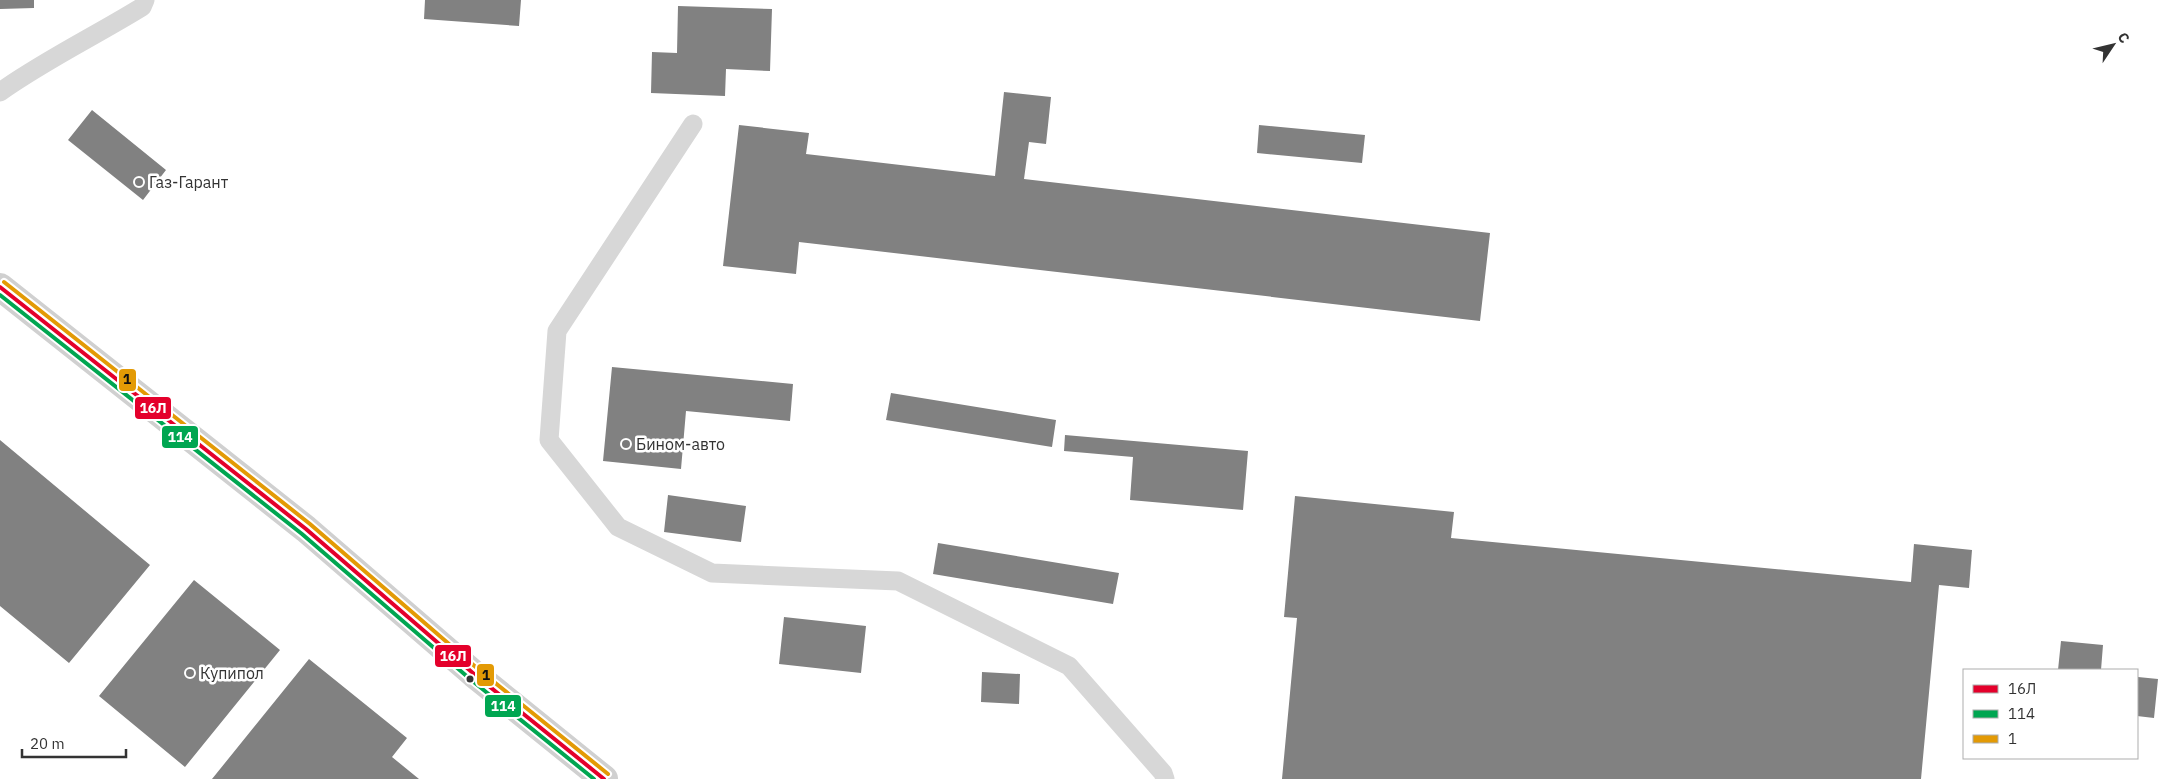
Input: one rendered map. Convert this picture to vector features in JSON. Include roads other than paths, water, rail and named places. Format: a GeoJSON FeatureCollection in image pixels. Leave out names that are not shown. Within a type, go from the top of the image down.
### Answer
{"type":"FeatureCollection","features":[{"type":"Feature","properties":{"kind":"main road"},"geometry":{"type":"LineString","coordinates":[[0,287],[306,528],[474,674],[604,779]]}},
{"type":"Feature","properties":{"kind":"lane"},"geometry":{"type":"LineString","coordinates":[[0,92],[38,65],[97,35],[142,7],[145,0]]}},
{"type":"Feature","properties":{"kind":"lane"},"geometry":{"type":"LineString","coordinates":[[693,124],[557,331],[549,440],[618,527],[712,573],[898,581],[1069,666],[1163,773],[1165,779]]}},
{"type":"Feature","properties":{"kind":"place","name":"Газ-Гарант"},"geometry":{"type":"Point","coordinates":[139,182]}},
{"type":"Feature","properties":{"kind":"place","name":"Бином-авто"},"geometry":{"type":"Point","coordinates":[626,444]}},
{"type":"Feature","properties":{"kind":"place","name":"Купипол"},"geometry":{"type":"Point","coordinates":[190,673]}}]}
